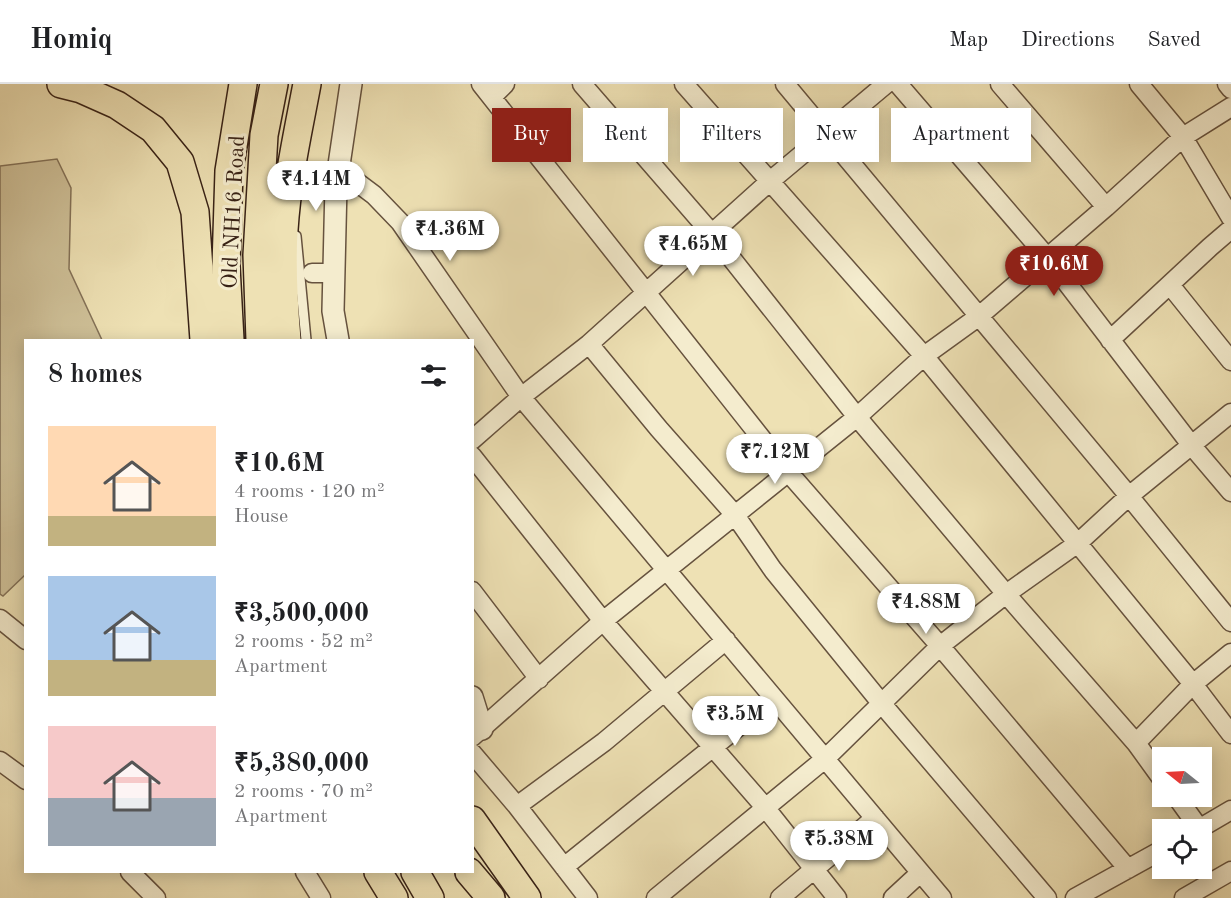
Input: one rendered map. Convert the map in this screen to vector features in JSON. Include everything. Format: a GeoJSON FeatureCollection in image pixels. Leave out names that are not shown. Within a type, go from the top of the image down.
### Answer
{"type":"FeatureCollection","features":[{"type":"Feature","properties":{"kind":"main road"},"geometry":{"type":"LineString","coordinates":[[61,84],[81,89],[117,105],[153,129],[180,162],[195,212],[204,339]]}},
{"type":"Feature","properties":{"kind":"main road","name":"Old NH16 Road"},"geometry":{"type":"LineString","coordinates":[[260,339],[257,255],[264,135],[274,84]]}},
{"type":"Feature","properties":{"kind":"main road"},"geometry":{"type":"LineString","coordinates":[[287,339],[284,312],[284,231],[290,177],[307,84]]}},
{"type":"Feature","properties":{"kind":"main road","name":"Old NH16 Road"},"geometry":{"type":"LineString","coordinates":[[230,339],[226,266],[229,171],[241,93]]}},
{"type":"Feature","properties":{"kind":"main road"},"geometry":{"type":"LineString","coordinates":[[474,823],[526,898]]}},
{"type":"Feature","properties":{"kind":"main road"},"geometry":{"type":"LineString","coordinates":[[379,873],[393,898]]}},
{"type":"Feature","properties":{"kind":"main road"},"geometry":{"type":"LineString","coordinates":[[416,873],[430,898]]}},
{"type":"Feature","properties":{"kind":"main road"},"geometry":{"type":"LineString","coordinates":[[470,873],[491,898]]}},
{"type":"Feature","properties":{"kind":"street"},"geometry":{"type":"LineString","coordinates":[[338,339],[333,311],[338,168],[351,84]]}},
{"type":"Feature","properties":{"kind":"street"},"geometry":{"type":"LineString","coordinates":[[506,84],[487,91],[789,473],[940,646],[1128,870]]}},
{"type":"Feature","properties":{"kind":"street"},"geometry":{"type":"LineString","coordinates":[[582,84],[713,235],[857,417],[1006,594],[1136,743],[1152,765]]}},
{"type":"Feature","properties":{"kind":"street"},"geometry":{"type":"LineString","coordinates":[[684,84],[924,356],[1193,684],[1231,734]]}},
{"type":"Feature","properties":{"kind":"street"},"geometry":{"type":"LineString","coordinates":[[785,84],[806,108]]}},
{"type":"Feature","properties":{"kind":"street"},"geometry":{"type":"LineString","coordinates":[[859,108],[886,84]]}},
{"type":"Feature","properties":{"kind":"street"},"geometry":{"type":"LineString","coordinates":[[898,84],[1047,257],[1192,447],[1231,492]]}},
{"type":"Feature","properties":{"kind":"street"},"geometry":{"type":"LineString","coordinates":[[1000,84],[1106,207]]}},
{"type":"Feature","properties":{"kind":"street"},"geometry":{"type":"LineString","coordinates":[[1139,84],[1183,137],[1231,218]]}},
{"type":"Feature","properties":{"kind":"street"},"geometry":{"type":"LineString","coordinates":[[1227,84],[1231,89]]}},
{"type":"Feature","properties":{"kind":"street"},"geometry":{"type":"LineString","coordinates":[[477,733],[603,621],[857,417],[924,356],[978,317],[1183,137],[1231,107]]}},
{"type":"Feature","properties":{"kind":"street"},"geometry":{"type":"LineString","coordinates":[[474,438],[521,397],[589,344],[795,161]]}},
{"type":"Feature","properties":{"kind":"street"},"geometry":{"type":"LineString","coordinates":[[852,162],[1231,622]]}},
{"type":"Feature","properties":{"kind":"street"},"geometry":{"type":"LineString","coordinates":[[338,168],[374,195],[400,222],[521,397],[942,898]]}},
{"type":"Feature","properties":{"kind":"street"},"geometry":{"type":"LineString","coordinates":[[1110,340],[1231,229]]}},
{"type":"Feature","properties":{"kind":"street"},"geometry":{"type":"LineString","coordinates":[[312,273],[334,273]]}},
{"type":"Feature","properties":{"kind":"street"},"geometry":{"type":"LineString","coordinates":[[1170,285],[1231,361]]}},
{"type":"Feature","properties":{"kind":"street"},"geometry":{"type":"LineString","coordinates":[[589,344],[659,429],[735,515],[773,570],[882,704],[1047,898]]}},
{"type":"Feature","properties":{"kind":"street"},"geometry":{"type":"LineString","coordinates":[[656,898],[764,806],[826,758],[940,646],[1006,594],[1078,543],[1129,496],[1231,413]]}},
{"type":"Feature","properties":{"kind":"street"},"geometry":{"type":"LineString","coordinates":[[474,459],[603,621],[764,806],[837,898]]}},
{"type":"Feature","properties":{"kind":"street"},"geometry":{"type":"LineString","coordinates":[[474,594],[539,679]]}},
{"type":"Feature","properties":{"kind":"street"},"geometry":{"type":"LineString","coordinates":[[0,619],[24,638]]}},
{"type":"Feature","properties":{"kind":"street"},"geometry":{"type":"LineString","coordinates":[[517,806],[604,742],[726,640]]}},
{"type":"Feature","properties":{"kind":"street"},"geometry":{"type":"LineString","coordinates":[[1136,743],[1193,684],[1231,653]]}},
{"type":"Feature","properties":{"kind":"street"},"geometry":{"type":"LineString","coordinates":[[564,867],[774,698]]}},
{"type":"Feature","properties":{"kind":"street"},"geometry":{"type":"LineString","coordinates":[[474,711],[477,733]]}},
{"type":"Feature","properties":{"kind":"street"},"geometry":{"type":"LineString","coordinates":[[474,755],[517,806],[588,898]]}},
{"type":"Feature","properties":{"kind":"street"},"geometry":{"type":"LineString","coordinates":[[0,761],[24,779]]}},
{"type":"Feature","properties":{"kind":"street"},"geometry":{"type":"LineString","coordinates":[[1212,821],[1231,810]]}},
{"type":"Feature","properties":{"kind":"street"},"geometry":{"type":"LineString","coordinates":[[780,898],[875,818]]}},
{"type":"Feature","properties":{"kind":"street"},"geometry":{"type":"LineString","coordinates":[[1076,898],[1152,856]]}},
{"type":"Feature","properties":{"kind":"street"},"geometry":{"type":"LineString","coordinates":[[1184,898],[1231,871]]}},
{"type":"Feature","properties":{"kind":"street"},"geometry":{"type":"LineString","coordinates":[[131,873],[156,898]]}},
{"type":"Feature","properties":{"kind":"street"},"geometry":{"type":"LineString","coordinates":[[306,873],[321,898]]}},
{"type":"Feature","properties":{"kind":"street"},"geometry":{"type":"LineString","coordinates":[[893,898],[920,873]]}},
{"type":"Feature","properties":{"kind":"lane"},"geometry":{"type":"LineString","coordinates":[[290,177],[306,339]]}},
{"type":"Feature","properties":{"kind":"shaded area"},"geometry":{"type":"Polygon","coordinates":[[[57,159],[71,188],[69,269],[102,339],[24,339],[24,576],[3,596],[0,594],[0,166],[57,159]]]}}]}
